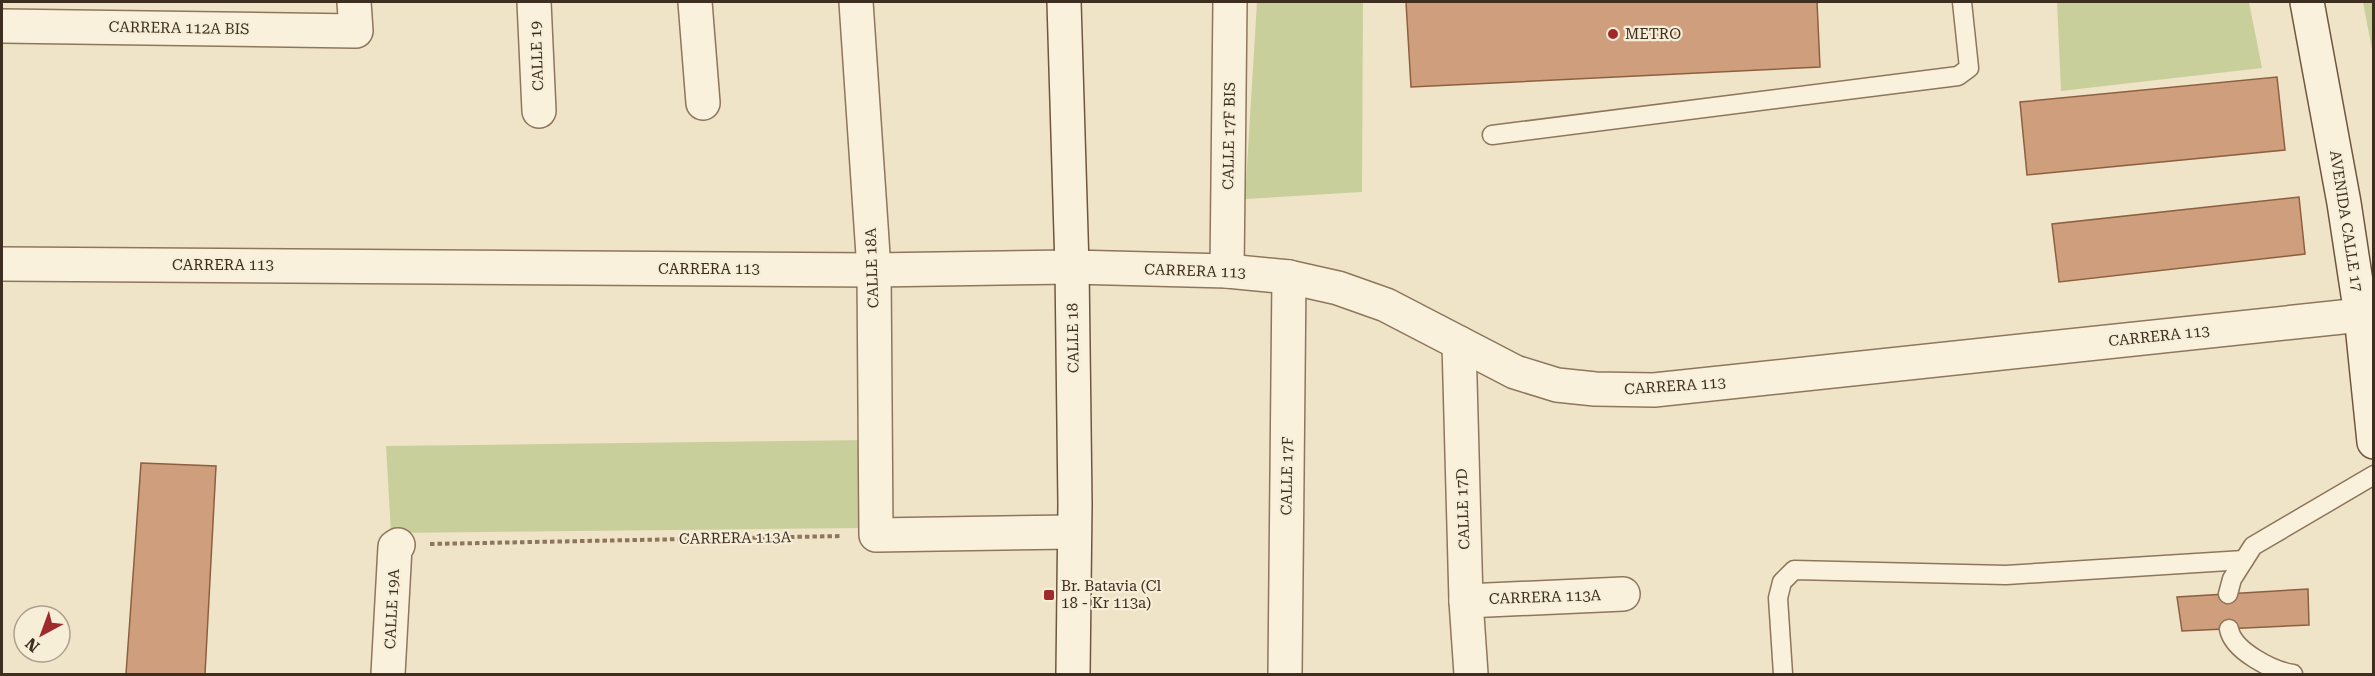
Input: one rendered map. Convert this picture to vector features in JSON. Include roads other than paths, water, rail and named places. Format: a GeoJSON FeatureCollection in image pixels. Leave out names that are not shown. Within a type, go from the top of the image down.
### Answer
{"type":"FeatureCollection","features":[{"type":"Feature","properties":{"kind":"street","name":"CALLE 19"},"geometry":{"type":"LineString","coordinates":[[534,2],[539,111]]}},
{"type":"Feature","properties":{"kind":"street"},"geometry":{"type":"LineString","coordinates":[[695,2],[704,103]]}},
{"type":"Feature","properties":{"kind":"street","name":"CALLE 18A"},"geometry":{"type":"LineString","coordinates":[[856,2],[874,270],[876,535],[1073,532]]}},
{"type":"Feature","properties":{"kind":"street","name":"CALLE 18"},"geometry":{"type":"LineString","coordinates":[[1064,2],[1072,267],[1075,504],[1073,675]]}},
{"type":"Feature","properties":{"kind":"street","name":"CALLE 17F BIS"},"geometry":{"type":"LineString","coordinates":[[1227,271],[1230,2]]}},
{"type":"Feature","properties":{"kind":"street","name":"AVENIDA CALLE 17"},"geometry":{"type":"LineString","coordinates":[[2307,2],[2344,203],[2361,315],[2370,380],[2373,442]]}},
{"type":"Feature","properties":{"kind":"street","name":"CARRERA 112A BIS"},"geometry":{"type":"LineString","coordinates":[[2,26],[355,16]]}},
{"type":"Feature","properties":{"kind":"street","name":"CARRERA 113"},"geometry":{"type":"LineString","coordinates":[[2,264],[874,270],[1072,267],[1227,271],[1288,278],[1338,288],[1386,305],[1515,372],[1557,385],[1595,389],[1654,390],[2361,315]]}},
{"type":"Feature","properties":{"kind":"street","name":"CALLE 17F"},"geometry":{"type":"LineString","coordinates":[[1285,675],[1288,278]]}},
{"type":"Feature","properties":{"kind":"street","name":"CALLE 17D"},"geometry":{"type":"LineString","coordinates":[[1459,343],[1466,601],[1472,675]]}},
{"type":"Feature","properties":{"kind":"street","name":"CALLE 19A"},"geometry":{"type":"LineString","coordinates":[[388,675],[395,547],[398,545]]}},
{"type":"Feature","properties":{"kind":"street","name":"CARRERA 113A"},"geometry":{"type":"LineString","coordinates":[[1466,601],[1623,594]]}},
{"type":"Feature","properties":{"kind":"lane"},"geometry":{"type":"LineString","coordinates":[[1492,135],[1958,75],[1969,68],[1962,2]]}},
{"type":"Feature","properties":{"kind":"lane"},"geometry":{"type":"LineString","coordinates":[[2228,594],[2232,579],[2253,546],[2373,475]]}},
{"type":"Feature","properties":{"kind":"lane"},"geometry":{"type":"LineString","coordinates":[[1783,675],[1778,598],[1782,582],[1794,570],[2006,575],[2244,560]]}},
{"type":"Feature","properties":{"kind":"lane"},"geometry":{"type":"LineString","coordinates":[[2229,629],[2230,636],[2237,647],[2279,672],[2294,675]]}},
{"type":"Feature","properties":{"kind":"place","name":"METRO"},"geometry":{"type":"Point","coordinates":[1613,34]}},
{"type":"Feature","properties":{"kind":"place","name":"Br. Batavia (Cl 18 - Kr 113a)"},"geometry":{"type":"Point","coordinates":[1049,595]}}]}
